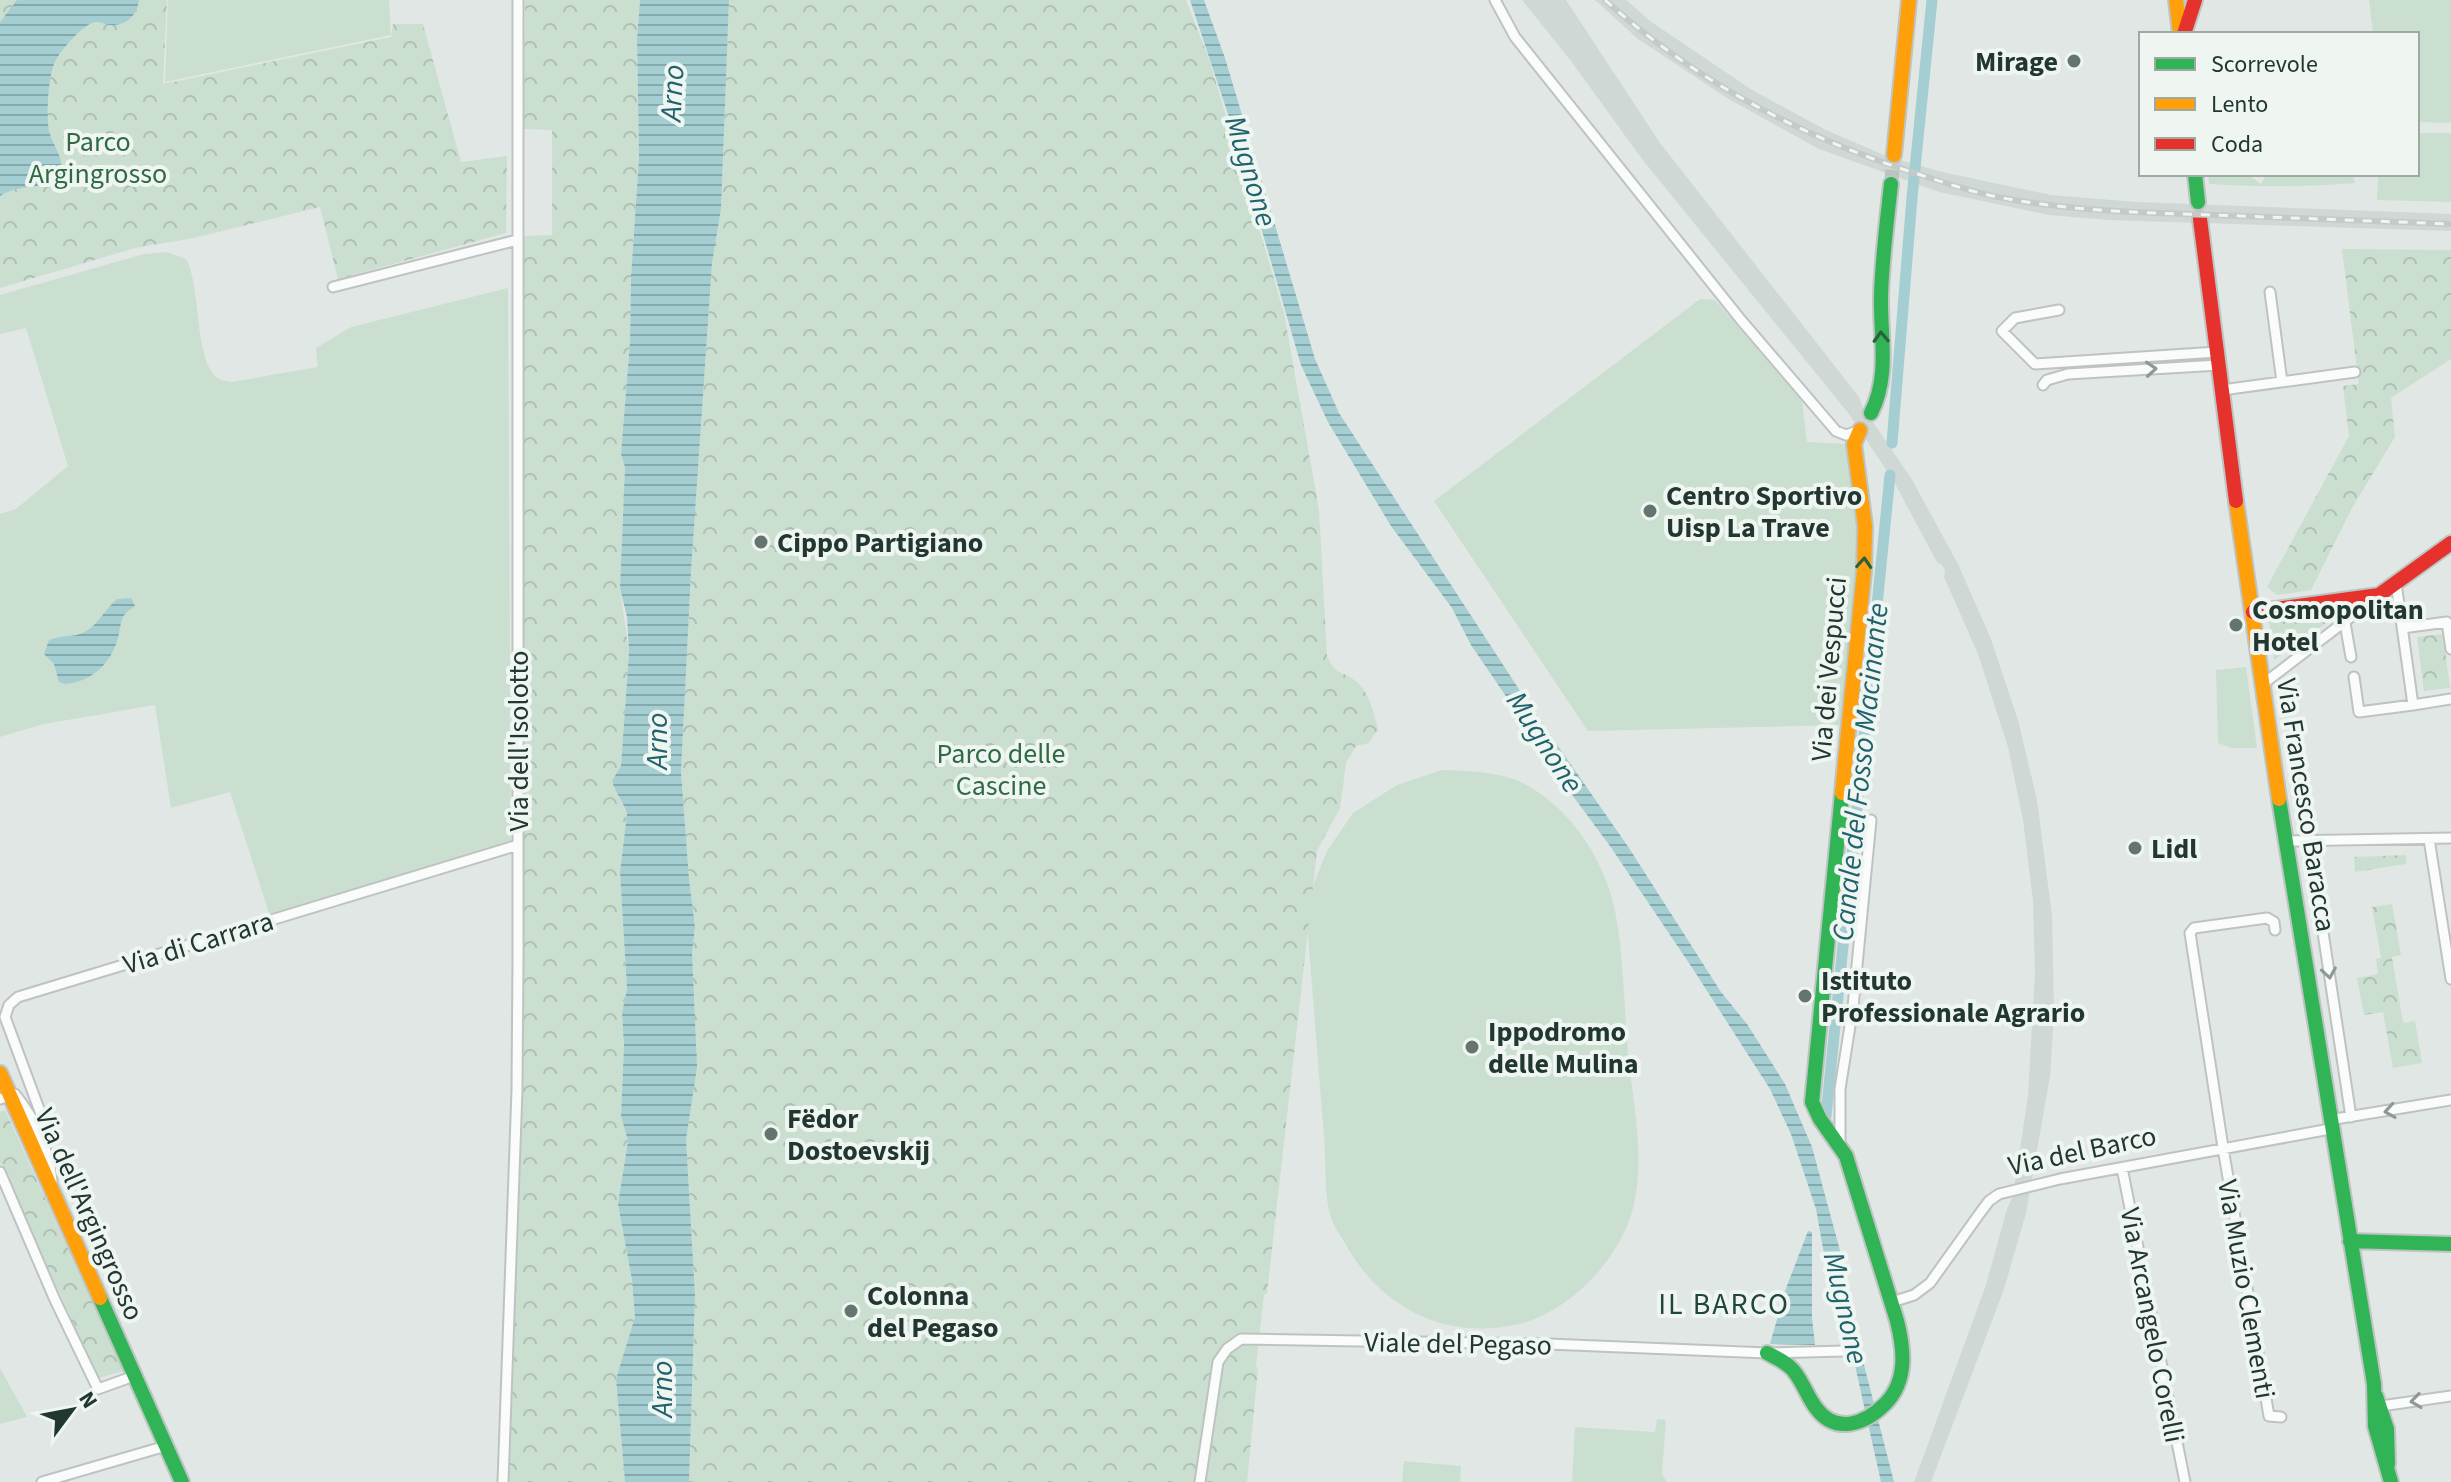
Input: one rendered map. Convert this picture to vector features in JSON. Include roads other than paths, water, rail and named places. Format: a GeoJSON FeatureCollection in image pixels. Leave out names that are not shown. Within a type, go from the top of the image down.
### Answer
{"type":"FeatureCollection","features":[{"type":"Feature","properties":{"kind":"street","name":"Via dell'Isolotto"},"geometry":{"type":"LineString","coordinates":[[503,1482],[517,1090],[518,0]]}},
{"type":"Feature","properties":{"kind":"street","name":"Via dei Vespucci"},"geometry":{"type":"LineString","coordinates":[[1495,0],[1515,37],[1741,320],[1836,431],[1846,435],[1860,430]]}},
{"type":"Feature","properties":{"kind":"street"},"geometry":{"type":"LineString","coordinates":[[1894,155],[1909,0]]}},
{"type":"Feature","properties":{"kind":"street"},"geometry":{"type":"LineString","coordinates":[[2176,0],[2182,32]]}},
{"type":"Feature","properties":{"kind":"street"},"geometry":{"type":"LineString","coordinates":[[2183,32],[2195,0]]}},
{"type":"Feature","properties":{"kind":"street"},"geometry":{"type":"LineString","coordinates":[[2195,176],[2198,202]]}},
{"type":"Feature","properties":{"kind":"street"},"geometry":{"type":"LineString","coordinates":[[1871,413],[1877,401],[1882,375],[1880,299],[1891,184]]}},
{"type":"Feature","properties":{"kind":"street","name":"Via Francesco Baracca"},"geometry":{"type":"LineString","coordinates":[[2200,219],[2285,841],[2378,1401],[2374,1417],[2379,1447],[2389,1474]]}},
{"type":"Feature","properties":{"kind":"street"},"geometry":{"type":"LineString","coordinates":[[333,287],[517,240]]}},
{"type":"Feature","properties":{"kind":"street"},"geometry":{"type":"LineString","coordinates":[[2270,292],[2282,382]]}},
{"type":"Feature","properties":{"kind":"street"},"geometry":{"type":"LineString","coordinates":[[2059,310],[2015,318],[2002,331],[2035,364],[2218,358]]}},
{"type":"Feature","properties":{"kind":"street"},"geometry":{"type":"LineString","coordinates":[[2043,385],[2047,380],[2083,373],[2218,358]]}},
{"type":"Feature","properties":{"kind":"street"},"geometry":{"type":"LineString","coordinates":[[2083,373],[2087,361]]}},
{"type":"Feature","properties":{"kind":"street"},"geometry":{"type":"LineString","coordinates":[[2222,390],[2355,372]]}},
{"type":"Feature","properties":{"kind":"street","name":"Via dei Vespucci"},"geometry":{"type":"LineString","coordinates":[[1768,1353],[1783,1360],[1796,1372],[1810,1399],[1830,1420],[1848,1425],[1860,1423],[1890,1399],[1899,1383],[1902,1358],[1892,1302],[1846,1156],[1812,1102],[1864,571],[1865,526],[1854,444],[1860,430]]}},
{"type":"Feature","properties":{"kind":"street"},"geometry":{"type":"LineString","coordinates":[[2263,684],[2451,543]]}},
{"type":"Feature","properties":{"kind":"street"},"geometry":{"type":"LineString","coordinates":[[2396,583],[2413,705]]}},
{"type":"Feature","properties":{"kind":"street"},"geometry":{"type":"LineString","coordinates":[[2253,612],[2379,595]]}},
{"type":"Feature","properties":{"kind":"street"},"geometry":{"type":"LineString","coordinates":[[2402,628],[2447,622],[2451,649]]}},
{"type":"Feature","properties":{"kind":"street"},"geometry":{"type":"LineString","coordinates":[[2345,623],[2351,657]]}},
{"type":"Feature","properties":{"kind":"street"},"geometry":{"type":"LineString","coordinates":[[2354,677],[2359,712],[2451,699]]}},
{"type":"Feature","properties":{"kind":"street","name":"Via dei Vespucci"},"geometry":{"type":"LineString","coordinates":[[1831,1135],[1853,1007],[1871,820]]}},
{"type":"Feature","properties":{"kind":"street"},"geometry":{"type":"LineString","coordinates":[[2285,841],[2451,838]]}},
{"type":"Feature","properties":{"kind":"street"},"geometry":{"type":"LineString","coordinates":[[2429,839],[2446,924],[2451,979]]}},
{"type":"Feature","properties":{"kind":"street","name":"Via Francesco Baracca"},"geometry":{"type":"LineString","coordinates":[[2309,840],[2351,1117]]}},
{"type":"Feature","properties":{"kind":"street","name":"Via di Carrara"},"geometry":{"type":"LineString","coordinates":[[39,1130],[42,1128],[42,1117],[5,1017],[9,1005],[18,997],[518,845]]}},
{"type":"Feature","properties":{"kind":"street"},"geometry":{"type":"LineString","coordinates":[[2223,1149],[2190,933],[2194,928],[2267,918],[2274,922],[2275,930]]}},
{"type":"Feature","properties":{"kind":"street","name":"Via dell'Argingrosso"},"geometry":{"type":"LineString","coordinates":[[0,1073],[4,1097],[53,1195],[182,1482]]}},
{"type":"Feature","properties":{"kind":"street","name":"Via di Carrara"},"geometry":{"type":"LineString","coordinates":[[4,1097],[16,1095],[39,1130],[49,1162],[53,1195]]}},
{"type":"Feature","properties":{"kind":"street","name":"Via del Barco"},"geometry":{"type":"LineString","coordinates":[[1892,1302],[1914,1295],[1930,1283],[1989,1201],[1999,1194],[2060,1179],[2223,1149],[2330,1125],[2351,1117],[2451,1100]]}},
{"type":"Feature","properties":{"kind":"street","name":"Via Muzio Clementi"},"geometry":{"type":"LineString","coordinates":[[2223,1149],[2269,1416],[2281,1417]]}},
{"type":"Feature","properties":{"kind":"street","name":"Via Arcangelo Corelli"},"geometry":{"type":"LineString","coordinates":[[2122,1168],[2185,1482]]}},
{"type":"Feature","properties":{"kind":"street"},"geometry":{"type":"LineString","coordinates":[[0,1172],[55,1300],[98,1389],[134,1376]]}},
{"type":"Feature","properties":{"kind":"street"},"geometry":{"type":"LineString","coordinates":[[2350,1241],[2451,1244]]}},
{"type":"Feature","properties":{"kind":"street","name":"Viale del Pegaso"},"geometry":{"type":"LineString","coordinates":[[1200,1482],[1218,1362],[1233,1343],[1241,1339],[1768,1353]]}},
{"type":"Feature","properties":{"kind":"street"},"geometry":{"type":"LineString","coordinates":[[1768,1353],[1844,1351]]}},
{"type":"Feature","properties":{"kind":"street"},"geometry":{"type":"LineString","coordinates":[[2378,1401],[2451,1396]]}},
{"type":"Feature","properties":{"kind":"street"},"geometry":{"type":"LineString","coordinates":[[42,1482],[166,1446]]}},
{"type":"Feature","properties":{"kind":"water"},"geometry":{"type":"Polygon","coordinates":[[[17,0],[139,0],[133,15],[126,21],[116,25],[94,22],[87,25],[54,64],[48,94],[48,124],[60,160],[60,178],[0,196],[0,22],[17,0]]]}},
{"type":"Feature","properties":{"kind":"water","name":"Arno"},"geometry":{"type":"Polygon","coordinates":[[[640,0],[729,0],[721,209],[712,263],[681,772],[695,927],[692,953],[697,1067],[686,1139],[695,1295],[689,1482],[625,1482],[616,1379],[635,1317],[632,1280],[618,1204],[628,1141],[621,1116],[622,1013],[627,989],[620,872],[627,814],[612,781],[621,766],[629,652],[627,617],[620,588],[625,467],[621,454],[639,158],[637,39],[640,0]]]}},
{"type":"Feature","properties":{"kind":"water","name":"Mugnone"},"geometry":{"type":"Polygon","coordinates":[[[1190,0],[1204,0],[1225,58],[1315,359],[1339,413],[1528,703],[1629,848],[1721,992],[1747,1024],[1785,1084],[1812,1147],[1842,1258],[1862,1357],[1894,1482],[1881,1482],[1854,1361],[1824,1254],[1816,1209],[1791,1134],[1770,1089],[1610,846],[1539,750],[1471,645],[1452,608],[1391,526],[1328,422],[1301,365],[1229,117],[1190,0]]]}},
{"type":"Feature","properties":{"kind":"water"},"geometry":{"type":"Polygon","coordinates":[[[131,598],[135,606],[123,616],[115,647],[105,664],[82,680],[64,684],[59,682],[54,664],[44,654],[49,640],[86,631],[117,599],[131,598]]]}},
{"type":"Feature","properties":{"kind":"water"},"geometry":{"type":"Polygon","coordinates":[[[1808,1231],[1812,1232],[1815,1345],[1770,1344],[1785,1291],[1808,1231]]]}},
{"type":"Feature","properties":{"kind":"waterway","name":"Canale del Fosso Macinante"},"geometry":{"type":"LineString","coordinates":[[1892,443],[1932,0]]}},
{"type":"Feature","properties":{"kind":"waterway","name":"Canale del Fosso Macinante"},"geometry":{"type":"LineString","coordinates":[[1826,1116],[1890,475]]}},
{"type":"Feature","properties":{"kind":"tunnel"},"geometry":{"type":"LineString","coordinates":[[1891,184],[1894,155]]}},
{"type":"Feature","properties":{"kind":"railway"},"geometry":{"type":"LineString","coordinates":[[1605,0],[1676,57],[1754,105],[1878,161],[1972,191],[2055,206],[2108,211],[2451,224]]}},
{"type":"Feature","properties":{"kind":"place","name":"Mirage"},"geometry":{"type":"Point","coordinates":[2074,61]}},
{"type":"Feature","properties":{"kind":"place","name":"Centro Sportivo Uisp La Trave"},"geometry":{"type":"Point","coordinates":[1650,511]}},
{"type":"Feature","properties":{"kind":"place","name":"Cippo Partigiano"},"geometry":{"type":"Point","coordinates":[761,542]}},
{"type":"Feature","properties":{"kind":"place","name":"Cosmopolitan Hotel"},"geometry":{"type":"Point","coordinates":[2236,625]}},
{"type":"Feature","properties":{"kind":"place","name":"Lidl"},"geometry":{"type":"Point","coordinates":[2135,848]}},
{"type":"Feature","properties":{"kind":"place","name":"Istituto Professionale Agrario"},"geometry":{"type":"Point","coordinates":[1805,996]}},
{"type":"Feature","properties":{"kind":"place","name":"Ippodromo delle Mulina"},"geometry":{"type":"Point","coordinates":[1472,1047]}},
{"type":"Feature","properties":{"kind":"place","name":"Fëdor Dostoevskij"},"geometry":{"type":"Point","coordinates":[771,1134]}},
{"type":"Feature","properties":{"kind":"place","name":"Colonna del Pegaso"},"geometry":{"type":"Point","coordinates":[851,1311]}},
{"type":"Feature","properties":{"kind":"district","name":"IL BARCO"},"geometry":{"type":"Point","coordinates":[1724,1304]}},
{"type":"Feature","properties":{"kind":"park label","name":"Parco Argingrosso"},"geometry":{"type":"Point","coordinates":[98,157]}},
{"type":"Feature","properties":{"kind":"park label","name":"Parco delle Cascine"},"geometry":{"type":"Point","coordinates":[1001,769]}}]}
